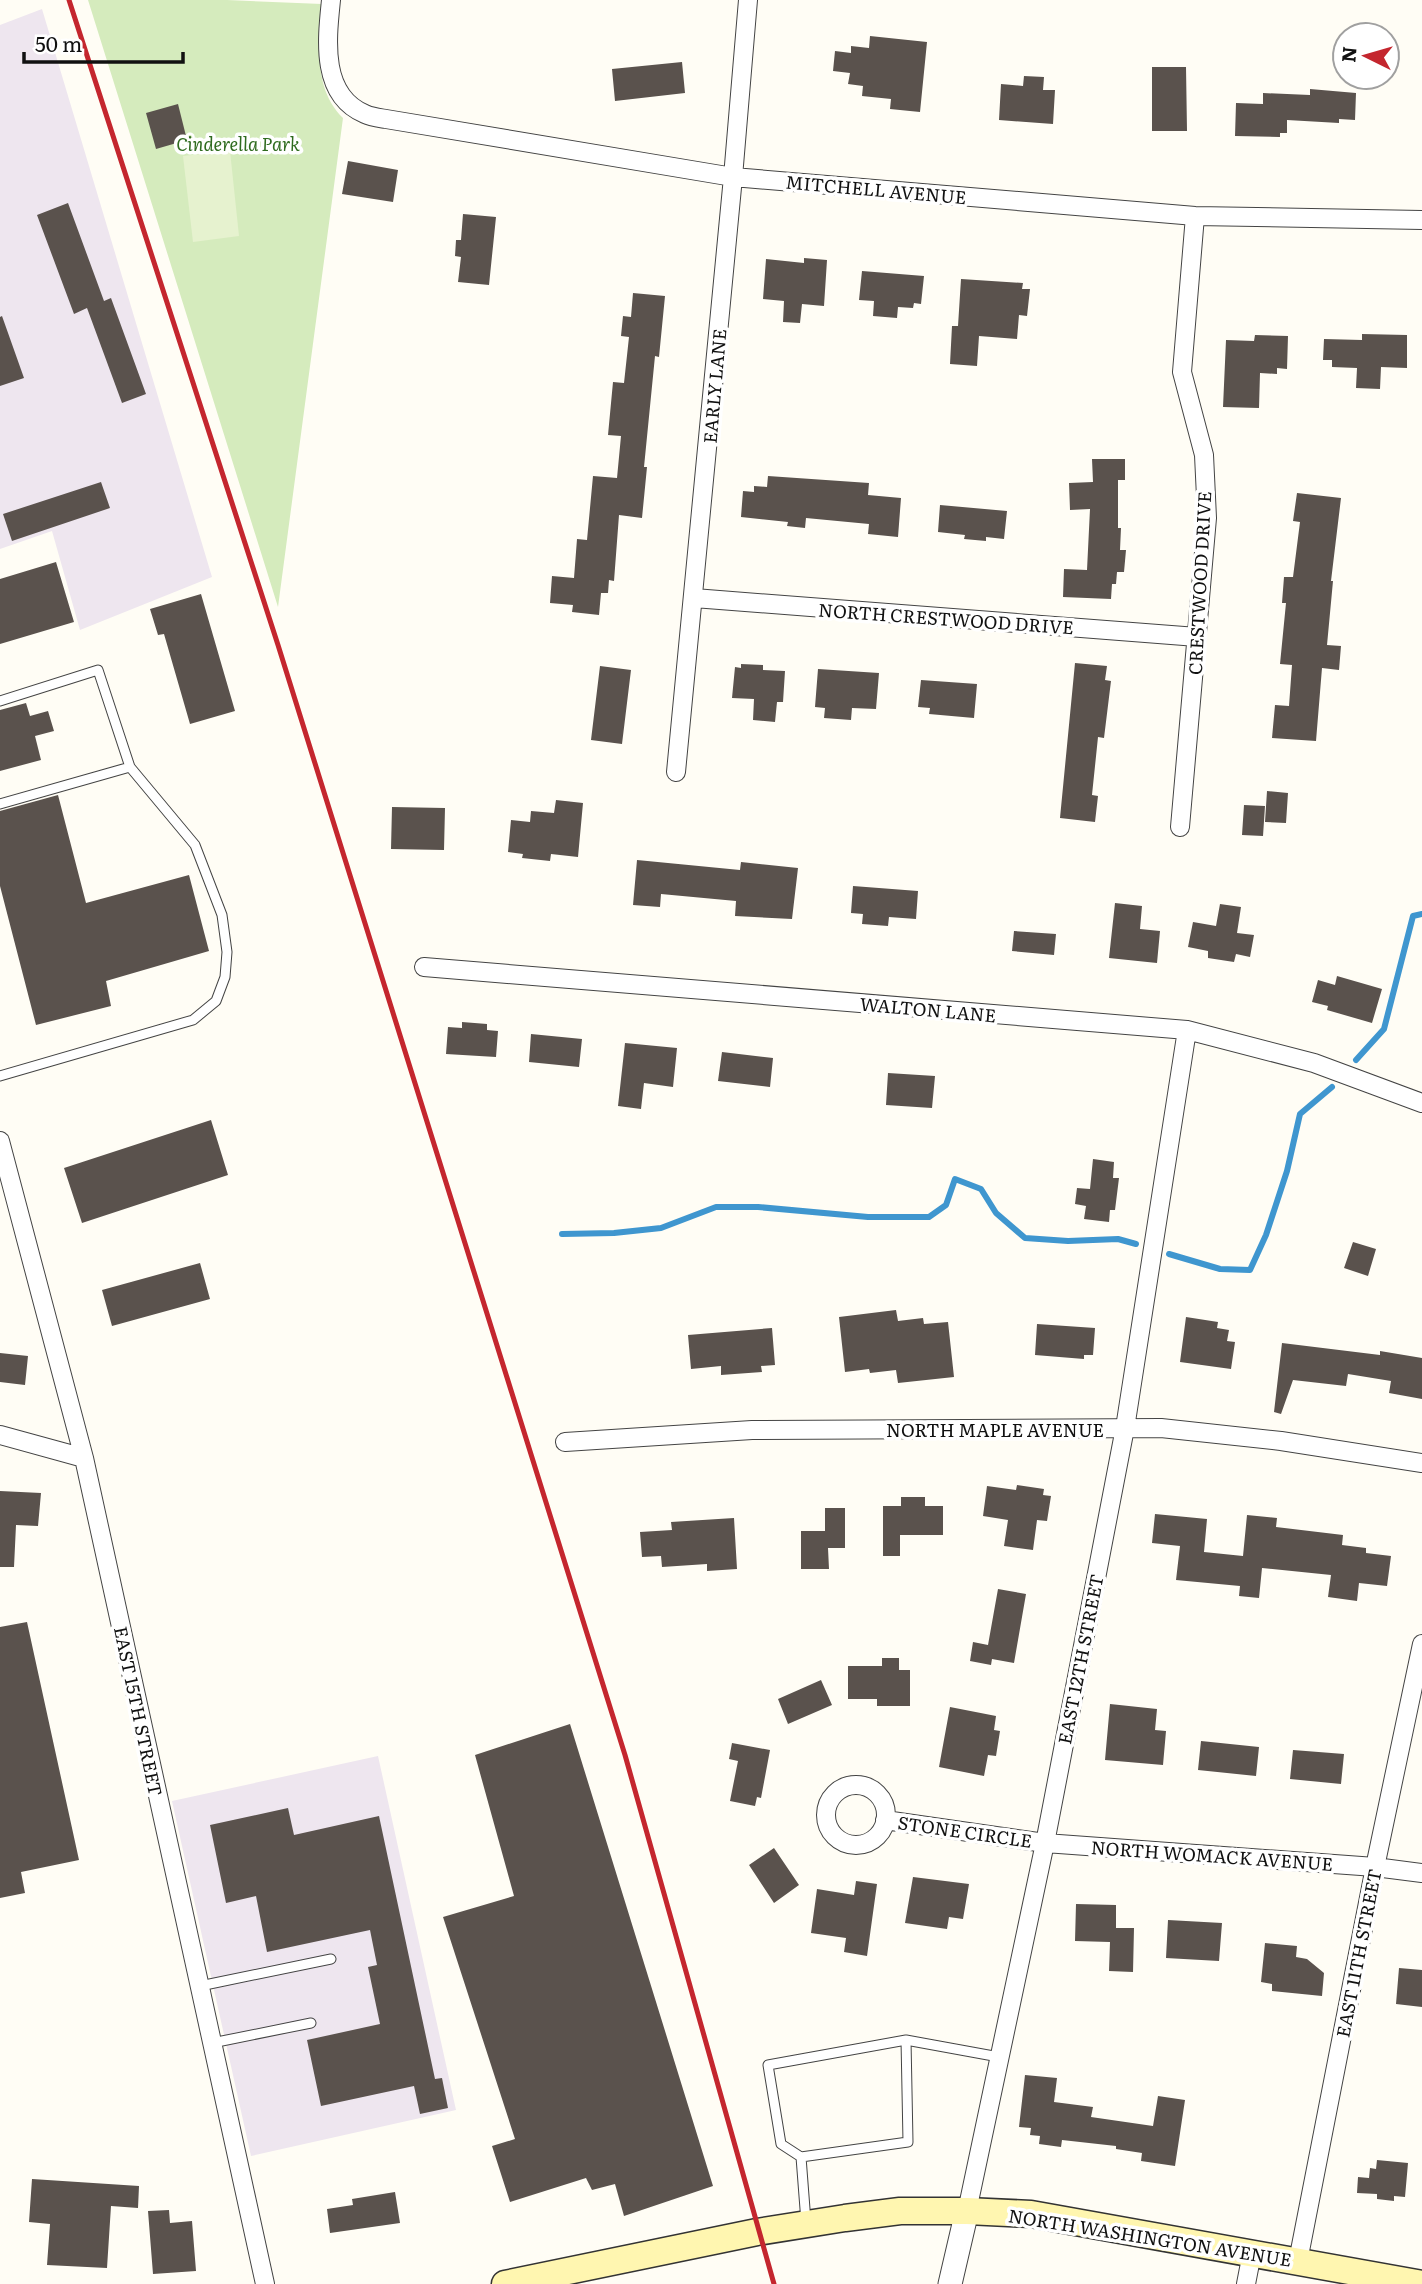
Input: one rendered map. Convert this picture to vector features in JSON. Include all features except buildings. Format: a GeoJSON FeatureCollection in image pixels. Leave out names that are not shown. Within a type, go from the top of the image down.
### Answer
{"type":"FeatureCollection","features":[{"type":"Feature","properties":{"kind":"main road","name":"NORTH WASHINGTON AVENUE"},"geometry":{"type":"LineString","coordinates":[[505,2284],[807,2224],[900,2211],[967,2211],[1031,2214],[1422,2284]]}},
{"type":"Feature","properties":{"kind":"street","name":"MITCHELL AVENUE"},"geometry":{"type":"LineString","coordinates":[[331,0],[328,66],[341,97],[363,114],[386,119],[733,177],[1195,216],[1422,220]]}},
{"type":"Feature","properties":{"kind":"street","name":"EARLY LANE"},"geometry":{"type":"LineString","coordinates":[[676,772],[748,0]]}},
{"type":"Feature","properties":{"kind":"street","name":"CRESTWOOD DRIVE"},"geometry":{"type":"LineString","coordinates":[[1180,827],[1207,518],[1203,454],[1182,372],[1195,216]]}},
{"type":"Feature","properties":{"kind":"street","name":"NORTH CRESTWOOD DRIVE"},"geometry":{"type":"LineString","coordinates":[[694,598],[1197,637]]}},
{"type":"Feature","properties":{"kind":"street","name":"WALTON LANE"},"geometry":{"type":"LineString","coordinates":[[424,967],[1187,1030],[1314,1063],[1422,1103]]}},
{"type":"Feature","properties":{"kind":"street","name":"EAST 12TH STREET"},"geometry":{"type":"LineString","coordinates":[[950,2284],[1045,1843],[1125,1428],[1187,1030]]}},
{"type":"Feature","properties":{"kind":"street","name":"EAST 15TH STREET"},"geometry":{"type":"LineString","coordinates":[[0,1141],[84,1458],[265,2284]]}},
{"type":"Feature","properties":{"kind":"street","name":"NORTH MAPLE AVENUE"},"geometry":{"type":"LineString","coordinates":[[565,1443],[752,1430],[1161,1428],[1281,1441],[1422,1463]]}},
{"type":"Feature","properties":{"kind":"street"},"geometry":{"type":"LineString","coordinates":[[0,1435],[84,1458]]}},
{"type":"Feature","properties":{"kind":"street","name":"EAST 11TH STREET"},"geometry":{"type":"LineString","coordinates":[[1298,2261],[1375,1867],[1422,1644]]}},
{"type":"Feature","properties":{"kind":"street","name":"STONE CIRCLE"},"geometry":{"type":"LineString","coordinates":[[886,1819],[1045,1843]]}},
{"type":"Feature","properties":{"kind":"street","name":"NORTH WOMACK AVENUE"},"geometry":{"type":"LineString","coordinates":[[1045,1843],[1375,1867],[1422,1873]]}},
{"type":"Feature","properties":{"kind":"street"},"geometry":{"type":"LineString","coordinates":[[1246,2284],[1252,2253]]}},
{"type":"Feature","properties":{"kind":"lane"},"geometry":{"type":"LineString","coordinates":[[0,701],[97,670],[130,767],[195,845],[222,915],[227,952],[225,978],[216,1000],[193,1020],[0,1076]]}},
{"type":"Feature","properties":{"kind":"lane"},"geometry":{"type":"LineString","coordinates":[[0,804],[130,767]]}},
{"type":"Feature","properties":{"kind":"lane"},"geometry":{"type":"LineString","coordinates":[[200,1986],[331,1959]]}},
{"type":"Feature","properties":{"kind":"lane"},"geometry":{"type":"LineString","coordinates":[[212,2043],[311,2023]]}},
{"type":"Feature","properties":{"kind":"lane"},"geometry":{"type":"LineString","coordinates":[[906,2040],[908,2142],[801,2157],[781,2144],[768,2064],[906,2040],[999,2057]]}},
{"type":"Feature","properties":{"kind":"lane"},"geometry":{"type":"LineString","coordinates":[[801,2157],[807,2224]]}},
{"type":"Feature","properties":{"kind":"shaded area"},"geometry":{"type":"Polygon","coordinates":[[[42,9],[212,577],[80,630],[52,531],[0,549],[0,25],[42,9]]]}},
{"type":"Feature","properties":{"kind":"shaded area"},"geometry":{"type":"Polygon","coordinates":[[[378,1756],[456,2110],[251,2156],[172,1801],[378,1756]]]}},
{"type":"Feature","properties":{"kind":"green space","name":"Cinderella Park"},"geometry":{"type":"Polygon","coordinates":[[[88,0],[227,0],[322,4],[322,79],[333,106],[343,118],[278,607],[88,0]]]}},
{"type":"Feature","properties":{"kind":"green space"},"geometry":{"type":"Polygon","coordinates":[[[230,151],[239,236],[193,242],[183,156],[230,151]]]}},
{"type":"Feature","properties":{"kind":"waterway"},"geometry":{"type":"LineString","coordinates":[[1356,1060],[1384,1029],[1413,916],[1422,914]]}},
{"type":"Feature","properties":{"kind":"waterway"},"geometry":{"type":"LineString","coordinates":[[1169,1254],[1220,1269],[1250,1270],[1266,1235],[1287,1171],[1300,1114],[1332,1087]]}},
{"type":"Feature","properties":{"kind":"waterway"},"geometry":{"type":"LineString","coordinates":[[562,1234],[614,1233],[661,1228],[716,1207],[758,1207],[868,1217],[929,1217],[946,1205],[955,1179],[981,1189],[996,1213],[1025,1238],[1068,1241],[1118,1239],[1136,1244]]}},
{"type":"Feature","properties":{"kind":"railway"},"geometry":{"type":"LineString","coordinates":[[69,0],[278,645],[625,1755],[774,2284]]}}]}
